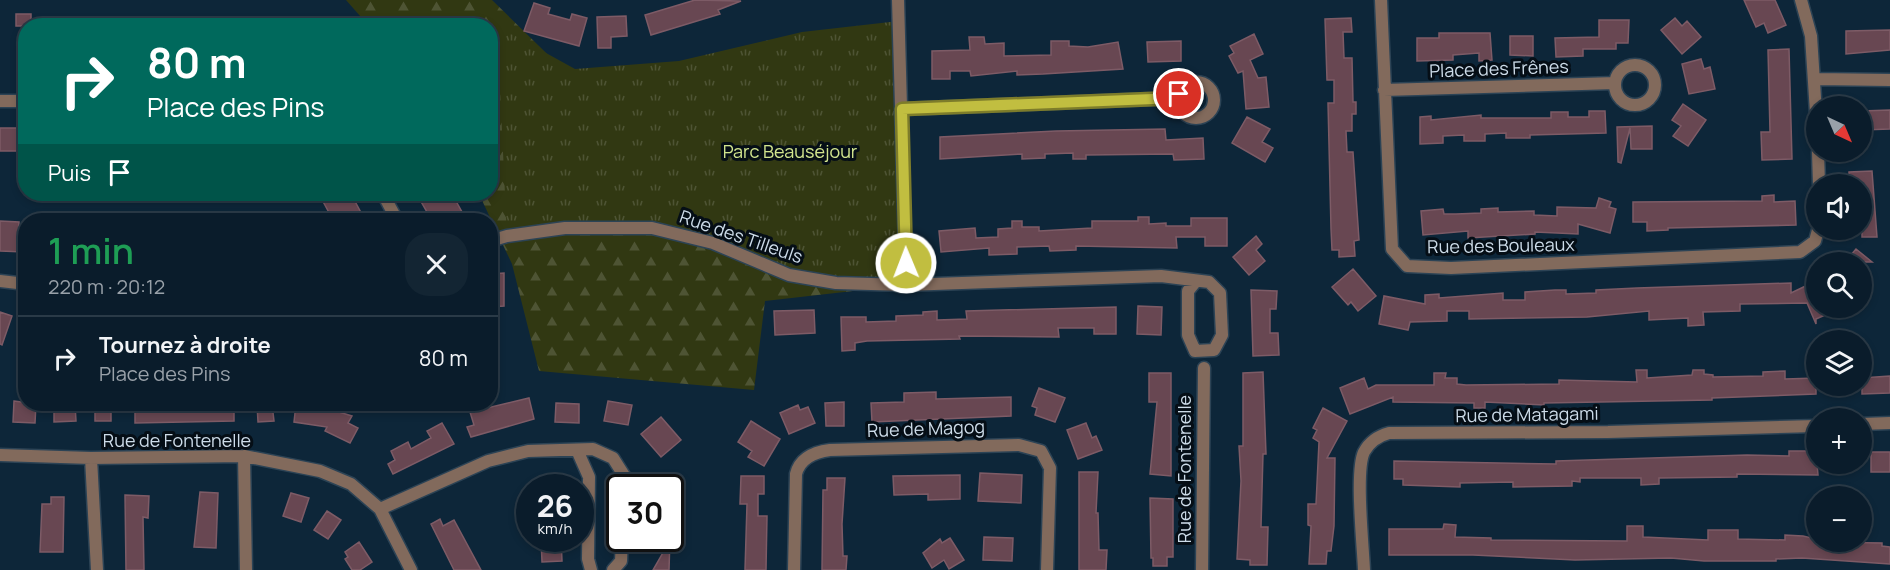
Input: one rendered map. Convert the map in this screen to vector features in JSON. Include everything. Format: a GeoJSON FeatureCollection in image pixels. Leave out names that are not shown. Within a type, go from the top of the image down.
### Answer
{"type":"FeatureCollection","features":[{"type":"Feature","properties":{"kind":"street"},"geometry":{"type":"LineString","coordinates":[[898,0],[906,285]]}},
{"type":"Feature","properties":{"kind":"street","name":"Rue des Bouleaux"},"geometry":{"type":"LineString","coordinates":[[1381,0],[1392,249],[1407,266],[1451,268],[1800,252],[1815,240]]}},
{"type":"Feature","properties":{"kind":"street"},"geometry":{"type":"LineString","coordinates":[[1801,0],[1811,36],[1816,96]]}},
{"type":"Feature","properties":{"kind":"street"},"geometry":{"type":"LineString","coordinates":[[1816,79],[1890,80]]}},
{"type":"Feature","properties":{"kind":"street","name":"Place des Frênes"},"geometry":{"type":"LineString","coordinates":[[1384,90],[1615,83]]}},
{"type":"Feature","properties":{"kind":"street"},"geometry":{"type":"LineString","coordinates":[[902,109],[1178,98]]}},
{"type":"Feature","properties":{"kind":"street"},"geometry":{"type":"LineString","coordinates":[[0,101],[18,101]]}},
{"type":"Feature","properties":{"kind":"street","name":"Rue des Tilleuls"},"geometry":{"type":"LineString","coordinates":[[498,239],[566,228],[652,228],[713,243],[789,275],[836,283],[906,285],[1161,276],[1209,282],[1220,293],[1222,335],[1214,350],[1204,352],[1195,351],[1188,335],[1188,291],[1196,281]]}},
{"type":"Feature","properties":{"kind":"street"},"geometry":{"type":"LineString","coordinates":[[0,281],[18,283]]}},
{"type":"Feature","properties":{"kind":"street","name":"Rue de Fontenelle"},"geometry":{"type":"LineString","coordinates":[[1202,570],[1204,368]]}},
{"type":"Feature","properties":{"kind":"street"},"geometry":{"type":"LineString","coordinates":[[1872,424],[1890,423]]}},
{"type":"Feature","properties":{"kind":"street","name":"Rue de Matagami"},"geometry":{"type":"LineString","coordinates":[[1364,570],[1361,462],[1369,444],[1377,437],[1389,433],[1597,432],[1806,426]]}},
{"type":"Feature","properties":{"kind":"street","name":"Rue de Magog"},"geometry":{"type":"LineString","coordinates":[[794,570],[796,474],[800,463],[812,454],[830,450],[1019,445],[1041,451],[1050,468],[1047,570]]}},
{"type":"Feature","properties":{"kind":"street"},"geometry":{"type":"LineString","coordinates":[[380,509],[488,461],[528,451],[593,449],[613,458],[623,474]]}},
{"type":"Feature","properties":{"kind":"street"},"geometry":{"type":"LineString","coordinates":[[577,450],[589,477],[588,559],[591,570]]}},
{"type":"Feature","properties":{"kind":"street","name":"Rue de Fontenelle"},"geometry":{"type":"LineString","coordinates":[[0,455],[91,458],[244,456],[320,471],[351,484],[380,509],[411,570]]}},
{"type":"Feature","properties":{"kind":"street"},"geometry":{"type":"LineString","coordinates":[[244,456],[246,570]]}},
{"type":"Feature","properties":{"kind":"street"},"geometry":{"type":"LineString","coordinates":[[91,458],[98,570]]}},
{"type":"Feature","properties":{"kind":"street"},"geometry":{"type":"LineString","coordinates":[[613,570],[621,561],[621,552]]}},
{"type":"Feature","properties":{"kind":"green space"},"geometry":{"type":"Polygon","coordinates":[[[346,0],[492,0],[580,86],[906,285],[765,301],[754,390],[539,371],[512,264],[498,234],[498,213],[488,213],[482,201],[498,201],[498,18],[362,18],[346,0]]]}},
{"type":"Feature","properties":{"kind":"green space","name":"Parc Beauséjour"},"geometry":{"type":"Polygon","coordinates":[[[899,21],[906,285],[789,275],[652,228],[507,236],[498,27],[575,69],[679,61],[802,32],[899,21]]]}},
{"type":"Feature","properties":{"kind":"building"},"geometry":{"type":"Polygon","coordinates":[[[695,0],[741,1],[718,10],[720,14],[651,35],[645,15],[695,0]]]}},
{"type":"Feature","properties":{"kind":"building"},"geometry":{"type":"Polygon","coordinates":[[[1744,0],[1775,0],[1786,25],[1768,33],[1764,23],[1756,27],[1744,0]]]}},
{"type":"Feature","properties":{"kind":"building"},"geometry":{"type":"Polygon","coordinates":[[[534,3],[550,8],[548,14],[570,20],[572,14],[587,18],[579,46],[524,31],[534,3]]]}},
{"type":"Feature","properties":{"kind":"building"},"geometry":{"type":"Polygon","coordinates":[[[16,14],[31,14],[31,18],[18,18],[18,26],[16,26],[16,14]]]}},
{"type":"Feature","properties":{"kind":"building"},"geometry":{"type":"Polygon","coordinates":[[[626,16],[627,36],[611,37],[611,48],[598,48],[597,17],[626,16]]]}},
{"type":"Feature","properties":{"kind":"building"},"geometry":{"type":"Polygon","coordinates":[[[1351,18],[1352,32],[1343,32],[1344,58],[1352,58],[1353,102],[1356,102],[1356,114],[1352,114],[1352,131],[1346,131],[1347,152],[1353,152],[1359,240],[1354,241],[1355,256],[1339,257],[1339,250],[1332,250],[1328,103],[1334,103],[1334,80],[1327,80],[1325,19],[1351,18]]]}},
{"type":"Feature","properties":{"kind":"building"},"geometry":{"type":"Polygon","coordinates":[[[1675,18],[1682,26],[1687,21],[1701,37],[1682,54],[1661,30],[1675,18]]]}},
{"type":"Feature","properties":{"kind":"building"},"geometry":{"type":"Polygon","coordinates":[[[1599,20],[1629,20],[1628,43],[1616,43],[1616,49],[1583,49],[1583,56],[1556,57],[1555,38],[1599,37],[1599,20]]]}},
{"type":"Feature","properties":{"kind":"building"},"geometry":{"type":"Polygon","coordinates":[[[1890,30],[1890,50],[1846,54],[1846,31],[1890,30]]]}},
{"type":"Feature","properties":{"kind":"building"},"geometry":{"type":"Polygon","coordinates":[[[1439,33],[1490,33],[1492,60],[1479,61],[1479,53],[1453,55],[1453,60],[1417,61],[1417,38],[1439,38],[1439,33]]]}},
{"type":"Feature","properties":{"kind":"building"},"geometry":{"type":"Polygon","coordinates":[[[1254,34],[1263,54],[1250,60],[1258,78],[1266,77],[1269,107],[1246,109],[1243,71],[1238,73],[1229,56],[1234,53],[1230,46],[1254,34]]]}},
{"type":"Feature","properties":{"kind":"building"},"geometry":{"type":"Polygon","coordinates":[[[1510,36],[1533,36],[1533,56],[1510,55],[1510,36]]]}},
{"type":"Feature","properties":{"kind":"building"},"geometry":{"type":"Polygon","coordinates":[[[969,37],[984,37],[985,44],[1004,43],[1004,56],[1051,55],[1051,41],[1069,41],[1069,46],[1088,47],[1118,42],[1123,69],[1017,75],[1017,71],[971,76],[970,71],[950,71],[950,79],[932,79],[932,51],[970,50],[969,37]]]}},
{"type":"Feature","properties":{"kind":"building"},"geometry":{"type":"Polygon","coordinates":[[[1181,41],[1181,61],[1148,62],[1147,42],[1181,41]]]}},
{"type":"Feature","properties":{"kind":"building"},"geometry":{"type":"Polygon","coordinates":[[[1789,49],[1792,159],[1762,160],[1761,132],[1770,132],[1768,50],[1789,49]]]}},
{"type":"Feature","properties":{"kind":"building"},"geometry":{"type":"Polygon","coordinates":[[[1701,59],[1704,69],[1710,67],[1715,89],[1689,94],[1682,64],[1701,59]]]}},
{"type":"Feature","properties":{"kind":"building"},"geometry":{"type":"Polygon","coordinates":[[[1683,104],[1706,120],[1688,146],[1673,136],[1681,126],[1672,120],[1683,104]]]}},
{"type":"Feature","properties":{"kind":"building"},"geometry":{"type":"Polygon","coordinates":[[[1890,110],[1890,129],[1872,130],[1872,111],[1890,110]]]}},
{"type":"Feature","properties":{"kind":"building"},"geometry":{"type":"Polygon","coordinates":[[[1589,111],[1605,111],[1606,133],[1530,135],[1530,138],[1506,138],[1506,133],[1485,134],[1485,141],[1464,141],[1464,135],[1443,136],[1443,143],[1420,144],[1420,117],[1431,116],[1431,120],[1481,115],[1481,118],[1551,118],[1551,112],[1568,112],[1568,117],[1589,117],[1589,111]]]}},
{"type":"Feature","properties":{"kind":"building"},"geometry":{"type":"Polygon","coordinates":[[[1247,117],[1270,129],[1262,142],[1273,148],[1265,162],[1232,143],[1247,117]]]}},
{"type":"Feature","properties":{"kind":"building"},"geometry":{"type":"Polygon","coordinates":[[[1652,126],[1652,149],[1631,149],[1630,128],[1621,163],[1618,162],[1617,127],[1652,126]]]}},
{"type":"Feature","properties":{"kind":"building"},"geometry":{"type":"Polygon","coordinates":[[[0,128],[18,128],[18,151],[0,151],[0,128]]]}},
{"type":"Feature","properties":{"kind":"building"},"geometry":{"type":"Polygon","coordinates":[[[1165,129],[1166,140],[1203,138],[1204,159],[1174,160],[1173,154],[1086,155],[1086,159],[1073,159],[1073,153],[1045,154],[1045,158],[1022,159],[1022,154],[940,159],[940,137],[1056,131],[1165,129]]]}},
{"type":"Feature","properties":{"kind":"building"},"geometry":{"type":"Polygon","coordinates":[[[1872,171],[1877,237],[1872,237],[1872,174],[1849,174],[1849,172],[1872,171]]]}},
{"type":"Feature","properties":{"kind":"building"},"geometry":{"type":"Polygon","coordinates":[[[1774,195],[1774,202],[1795,201],[1796,225],[1668,228],[1668,230],[1647,231],[1647,222],[1633,222],[1633,202],[1762,201],[1762,196],[1774,195]]]}},
{"type":"Feature","properties":{"kind":"building"},"geometry":{"type":"Polygon","coordinates":[[[1599,198],[1611,202],[1609,207],[1616,209],[1610,233],[1578,224],[1578,234],[1535,232],[1535,234],[1468,238],[1468,231],[1423,235],[1421,211],[1443,209],[1444,214],[1456,214],[1481,213],[1481,209],[1498,208],[1498,212],[1534,211],[1534,215],[1557,216],[1557,207],[1596,208],[1599,198]]]}},
{"type":"Feature","properties":{"kind":"building"},"geometry":{"type":"Polygon","coordinates":[[[323,201],[355,201],[361,213],[329,213],[323,201]]]}},
{"type":"Feature","properties":{"kind":"building"},"geometry":{"type":"Polygon","coordinates":[[[421,201],[456,201],[462,212],[460,213],[428,213],[421,201]]]}},
{"type":"Feature","properties":{"kind":"building"},"geometry":{"type":"Polygon","coordinates":[[[1138,217],[1149,217],[1149,224],[1166,223],[1166,226],[1191,226],[1191,218],[1227,218],[1227,246],[1205,246],[1205,237],[1176,237],[1177,248],[1076,246],[1076,250],[1050,251],[1049,246],[1017,247],[1017,254],[989,255],[989,248],[941,252],[939,231],[975,228],[976,238],[998,237],[998,229],[1012,228],[1012,221],[1022,221],[1022,227],[1039,227],[1039,231],[1092,228],[1092,221],[1138,221],[1138,217]]]}},
{"type":"Feature","properties":{"kind":"building"},"geometry":{"type":"Polygon","coordinates":[[[0,221],[18,222],[18,252],[0,251],[0,221]]]}},
{"type":"Feature","properties":{"kind":"building"},"geometry":{"type":"Polygon","coordinates":[[[1256,236],[1262,244],[1256,250],[1265,261],[1249,275],[1233,257],[1256,236]]]}},
{"type":"Feature","properties":{"kind":"building"},"geometry":{"type":"Polygon","coordinates":[[[1353,269],[1376,296],[1358,311],[1351,302],[1348,305],[1332,287],[1353,269]]]}},
{"type":"Feature","properties":{"kind":"building"},"geometry":{"type":"Polygon","coordinates":[[[498,273],[504,273],[504,306],[498,306],[498,273]]]}},
{"type":"Feature","properties":{"kind":"building"},"geometry":{"type":"Polygon","coordinates":[[[1791,283],[1791,293],[1806,286],[1806,303],[1740,304],[1740,311],[1703,312],[1704,325],[1688,326],[1688,318],[1649,320],[1649,311],[1587,317],[1469,319],[1469,311],[1447,311],[1447,321],[1410,322],[1408,330],[1379,324],[1384,296],[1425,304],[1425,295],[1439,294],[1439,298],[1503,293],[1503,300],[1525,300],[1525,292],[1555,290],[1566,290],[1566,294],[1596,293],[1596,290],[1791,283]]]}},
{"type":"Feature","properties":{"kind":"building"},"geometry":{"type":"Polygon","coordinates":[[[1251,290],[1277,291],[1276,309],[1270,309],[1270,333],[1278,333],[1279,355],[1253,356],[1251,290]]]}},
{"type":"Feature","properties":{"kind":"building"},"geometry":{"type":"Polygon","coordinates":[[[1138,306],[1162,307],[1161,335],[1137,334],[1138,306]]]}},
{"type":"Feature","properties":{"kind":"building"},"geometry":{"type":"Polygon","coordinates":[[[1116,307],[1116,334],[1094,334],[1094,328],[1058,328],[1059,337],[959,336],[960,339],[867,341],[855,343],[855,350],[842,351],[841,317],[866,317],[866,322],[896,321],[896,316],[923,315],[923,312],[937,311],[937,320],[967,319],[966,311],[1116,307]]]}},
{"type":"Feature","properties":{"kind":"building"},"geometry":{"type":"Polygon","coordinates":[[[814,310],[815,333],[775,335],[774,311],[814,310]]]}},
{"type":"Feature","properties":{"kind":"building"},"geometry":{"type":"Polygon","coordinates":[[[0,312],[12,316],[2,345],[0,344],[0,312]]]}},
{"type":"Feature","properties":{"kind":"building"},"geometry":{"type":"Polygon","coordinates":[[[1636,370],[1647,370],[1647,378],[1692,375],[1693,370],[1704,370],[1704,374],[1713,375],[1713,377],[1763,376],[1763,372],[1785,371],[1785,379],[1806,378],[1806,394],[1712,398],[1712,400],[1544,403],[1544,405],[1485,402],[1485,408],[1474,408],[1474,403],[1393,402],[1393,397],[1350,414],[1340,388],[1364,378],[1368,389],[1376,385],[1434,385],[1434,373],[1446,373],[1445,378],[1457,378],[1457,384],[1466,385],[1559,384],[1559,380],[1637,382],[1636,370]]]}},
{"type":"Feature","properties":{"kind":"building"},"geometry":{"type":"Polygon","coordinates":[[[1263,372],[1266,454],[1263,454],[1261,527],[1268,527],[1267,565],[1250,565],[1250,560],[1237,559],[1241,481],[1239,446],[1243,446],[1243,373],[1263,372]]]}},
{"type":"Feature","properties":{"kind":"building"},"geometry":{"type":"Polygon","coordinates":[[[1149,373],[1171,373],[1171,476],[1150,474],[1157,402],[1149,402],[1149,373]]]}},
{"type":"Feature","properties":{"kind":"building"},"geometry":{"type":"Polygon","coordinates":[[[1890,376],[1890,393],[1872,394],[1872,377],[1890,376]]]}},
{"type":"Feature","properties":{"kind":"building"},"geometry":{"type":"Polygon","coordinates":[[[1039,388],[1065,398],[1055,422],[1035,415],[1037,408],[1032,406],[1039,388]]]}},
{"type":"Feature","properties":{"kind":"building"},"geometry":{"type":"Polygon","coordinates":[[[936,392],[936,399],[1011,397],[1011,416],[872,422],[871,403],[904,402],[904,393],[936,392]]]}},
{"type":"Feature","properties":{"kind":"building"},"geometry":{"type":"Polygon","coordinates":[[[529,398],[534,419],[471,437],[467,427],[474,425],[470,412],[498,411],[498,405],[529,398]]]}},
{"type":"Feature","properties":{"kind":"building"},"geometry":{"type":"Polygon","coordinates":[[[14,401],[18,402],[18,411],[36,411],[35,423],[13,422],[14,401]]]}},
{"type":"Feature","properties":{"kind":"building"},"geometry":{"type":"Polygon","coordinates":[[[608,401],[632,405],[628,425],[604,421],[608,401]]]}},
{"type":"Feature","properties":{"kind":"building"},"geometry":{"type":"Polygon","coordinates":[[[844,402],[844,426],[826,426],[825,403],[844,402]]]}},
{"type":"Feature","properties":{"kind":"building"},"geometry":{"type":"Polygon","coordinates":[[[556,403],[579,404],[579,423],[555,422],[556,403]]]}},
{"type":"Feature","properties":{"kind":"building"},"geometry":{"type":"Polygon","coordinates":[[[798,405],[800,410],[808,407],[815,423],[789,434],[780,413],[798,405]]]}},
{"type":"Feature","properties":{"kind":"building"},"geometry":{"type":"Polygon","coordinates":[[[1323,408],[1347,421],[1327,458],[1335,458],[1334,526],[1331,551],[1327,551],[1326,564],[1309,564],[1311,526],[1308,525],[1308,504],[1316,504],[1319,442],[1313,438],[1317,430],[1313,428],[1323,408]]]}},
{"type":"Feature","properties":{"kind":"building"},"geometry":{"type":"Polygon","coordinates":[[[54,411],[75,411],[76,421],[54,422],[54,411]]]}},
{"type":"Feature","properties":{"kind":"building"},"geometry":{"type":"Polygon","coordinates":[[[95,411],[111,411],[111,421],[95,421],[95,411]]]}},
{"type":"Feature","properties":{"kind":"building"},"geometry":{"type":"Polygon","coordinates":[[[135,411],[234,411],[234,421],[135,423],[135,411]]]}},
{"type":"Feature","properties":{"kind":"building"},"geometry":{"type":"Polygon","coordinates":[[[257,411],[273,411],[274,421],[258,422],[257,411]]]}},
{"type":"Feature","properties":{"kind":"building"},"geometry":{"type":"Polygon","coordinates":[[[295,411],[336,411],[352,416],[348,423],[358,428],[350,443],[325,431],[327,427],[294,422],[295,411]]]}},
{"type":"Feature","properties":{"kind":"building"},"geometry":{"type":"Polygon","coordinates":[[[661,417],[681,440],[661,457],[641,434],[661,417]]]}},
{"type":"Feature","properties":{"kind":"building"},"geometry":{"type":"Polygon","coordinates":[[[751,421],[780,439],[764,466],[748,457],[752,451],[738,442],[751,421]]]}},
{"type":"Feature","properties":{"kind":"building"},"geometry":{"type":"Polygon","coordinates":[[[442,423],[454,444],[393,474],[388,464],[395,460],[391,451],[408,442],[411,449],[431,438],[427,431],[442,423]]]}},
{"type":"Feature","properties":{"kind":"building"},"geometry":{"type":"Polygon","coordinates":[[[1086,423],[1092,438],[1096,436],[1102,450],[1078,459],[1067,430],[1086,423]]]}},
{"type":"Feature","properties":{"kind":"building"},"geometry":{"type":"Polygon","coordinates":[[[1789,451],[1806,451],[1806,474],[1818,475],[1737,474],[1737,477],[1659,478],[1659,484],[1641,485],[1641,478],[1580,478],[1580,482],[1572,481],[1572,486],[1513,487],[1513,482],[1460,483],[1460,487],[1403,485],[1403,479],[1394,479],[1394,461],[1556,464],[1556,461],[1747,455],[1789,456],[1789,451]]]}},
{"type":"Feature","properties":{"kind":"building"},"geometry":{"type":"Polygon","coordinates":[[[1872,452],[1890,452],[1890,472],[1872,472],[1872,452]]]}},
{"type":"Feature","properties":{"kind":"building"},"geometry":{"type":"Polygon","coordinates":[[[1079,472],[1098,472],[1096,513],[1098,513],[1099,550],[1107,550],[1106,570],[1079,570],[1079,472]]]}},
{"type":"Feature","properties":{"kind":"building"},"geometry":{"type":"Polygon","coordinates":[[[980,473],[1022,475],[1021,503],[978,501],[980,473]]]}},
{"type":"Feature","properties":{"kind":"building"},"geometry":{"type":"Polygon","coordinates":[[[960,475],[960,499],[928,500],[928,494],[894,495],[893,476],[960,475]]]}},
{"type":"Feature","properties":{"kind":"building"},"geometry":{"type":"Polygon","coordinates":[[[741,476],[764,476],[764,494],[758,494],[758,516],[767,516],[766,570],[745,570],[747,504],[740,504],[741,476]]]}},
{"type":"Feature","properties":{"kind":"building"},"geometry":{"type":"Polygon","coordinates":[[[827,478],[845,478],[842,524],[843,556],[847,556],[846,570],[822,570],[823,490],[827,490],[827,478]]]}},
{"type":"Feature","properties":{"kind":"building"},"geometry":{"type":"Polygon","coordinates":[[[200,492],[218,493],[216,548],[194,547],[200,492]]]}},
{"type":"Feature","properties":{"kind":"building"},"geometry":{"type":"Polygon","coordinates":[[[291,493],[309,498],[301,522],[283,516],[291,493]]]}},
{"type":"Feature","properties":{"kind":"building"},"geometry":{"type":"Polygon","coordinates":[[[125,495],[149,496],[148,518],[143,517],[144,570],[126,570],[125,495]]]}},
{"type":"Feature","properties":{"kind":"building"},"geometry":{"type":"Polygon","coordinates":[[[51,497],[64,497],[63,552],[40,552],[42,504],[51,504],[51,497]]]}},
{"type":"Feature","properties":{"kind":"building"},"geometry":{"type":"Polygon","coordinates":[[[1150,498],[1173,499],[1173,557],[1167,557],[1167,566],[1153,566],[1153,558],[1151,558],[1150,498]]]}},
{"type":"Feature","properties":{"kind":"building"},"geometry":{"type":"Polygon","coordinates":[[[327,511],[341,520],[328,539],[314,530],[327,511]]]}},
{"type":"Feature","properties":{"kind":"building"},"geometry":{"type":"Polygon","coordinates":[[[440,519],[443,526],[454,520],[481,570],[454,570],[431,524],[440,519]]]}},
{"type":"Feature","properties":{"kind":"building"},"geometry":{"type":"Polygon","coordinates":[[[1444,524],[1456,525],[1455,537],[1491,538],[1491,540],[1627,541],[1627,526],[1643,526],[1643,537],[1708,540],[1708,530],[1738,530],[1738,539],[1785,540],[1785,535],[1806,537],[1806,552],[1872,552],[1872,543],[1882,543],[1882,546],[1890,547],[1890,564],[1802,558],[1776,559],[1776,561],[1704,561],[1671,558],[1575,560],[1473,555],[1389,555],[1389,529],[1443,529],[1444,524]]]}},
{"type":"Feature","properties":{"kind":"building"},"geometry":{"type":"Polygon","coordinates":[[[984,537],[1013,538],[1012,561],[983,560],[984,537]]]}},
{"type":"Feature","properties":{"kind":"building"},"geometry":{"type":"Polygon","coordinates":[[[950,538],[964,560],[949,569],[944,560],[932,568],[923,553],[940,539],[942,543],[950,538]]]}},
{"type":"Feature","properties":{"kind":"building"},"geometry":{"type":"Polygon","coordinates":[[[359,542],[372,562],[360,570],[352,570],[345,559],[348,557],[345,552],[359,542]]]}},
{"type":"Feature","properties":{"kind":"building"},"geometry":{"type":"Polygon","coordinates":[[[542,552],[562,552],[562,561],[542,562],[542,552]]]}},
{"type":"Feature","properties":{"kind":"building"},"geometry":{"type":"Polygon","coordinates":[[[663,552],[670,552],[669,570],[653,570],[663,552]]]}},
{"type":"Feature","properties":{"kind":"route"},"geometry":{"type":"LineString","coordinates":[[906,263],[902,109],[1178,98],[1179,94]]}}]}
